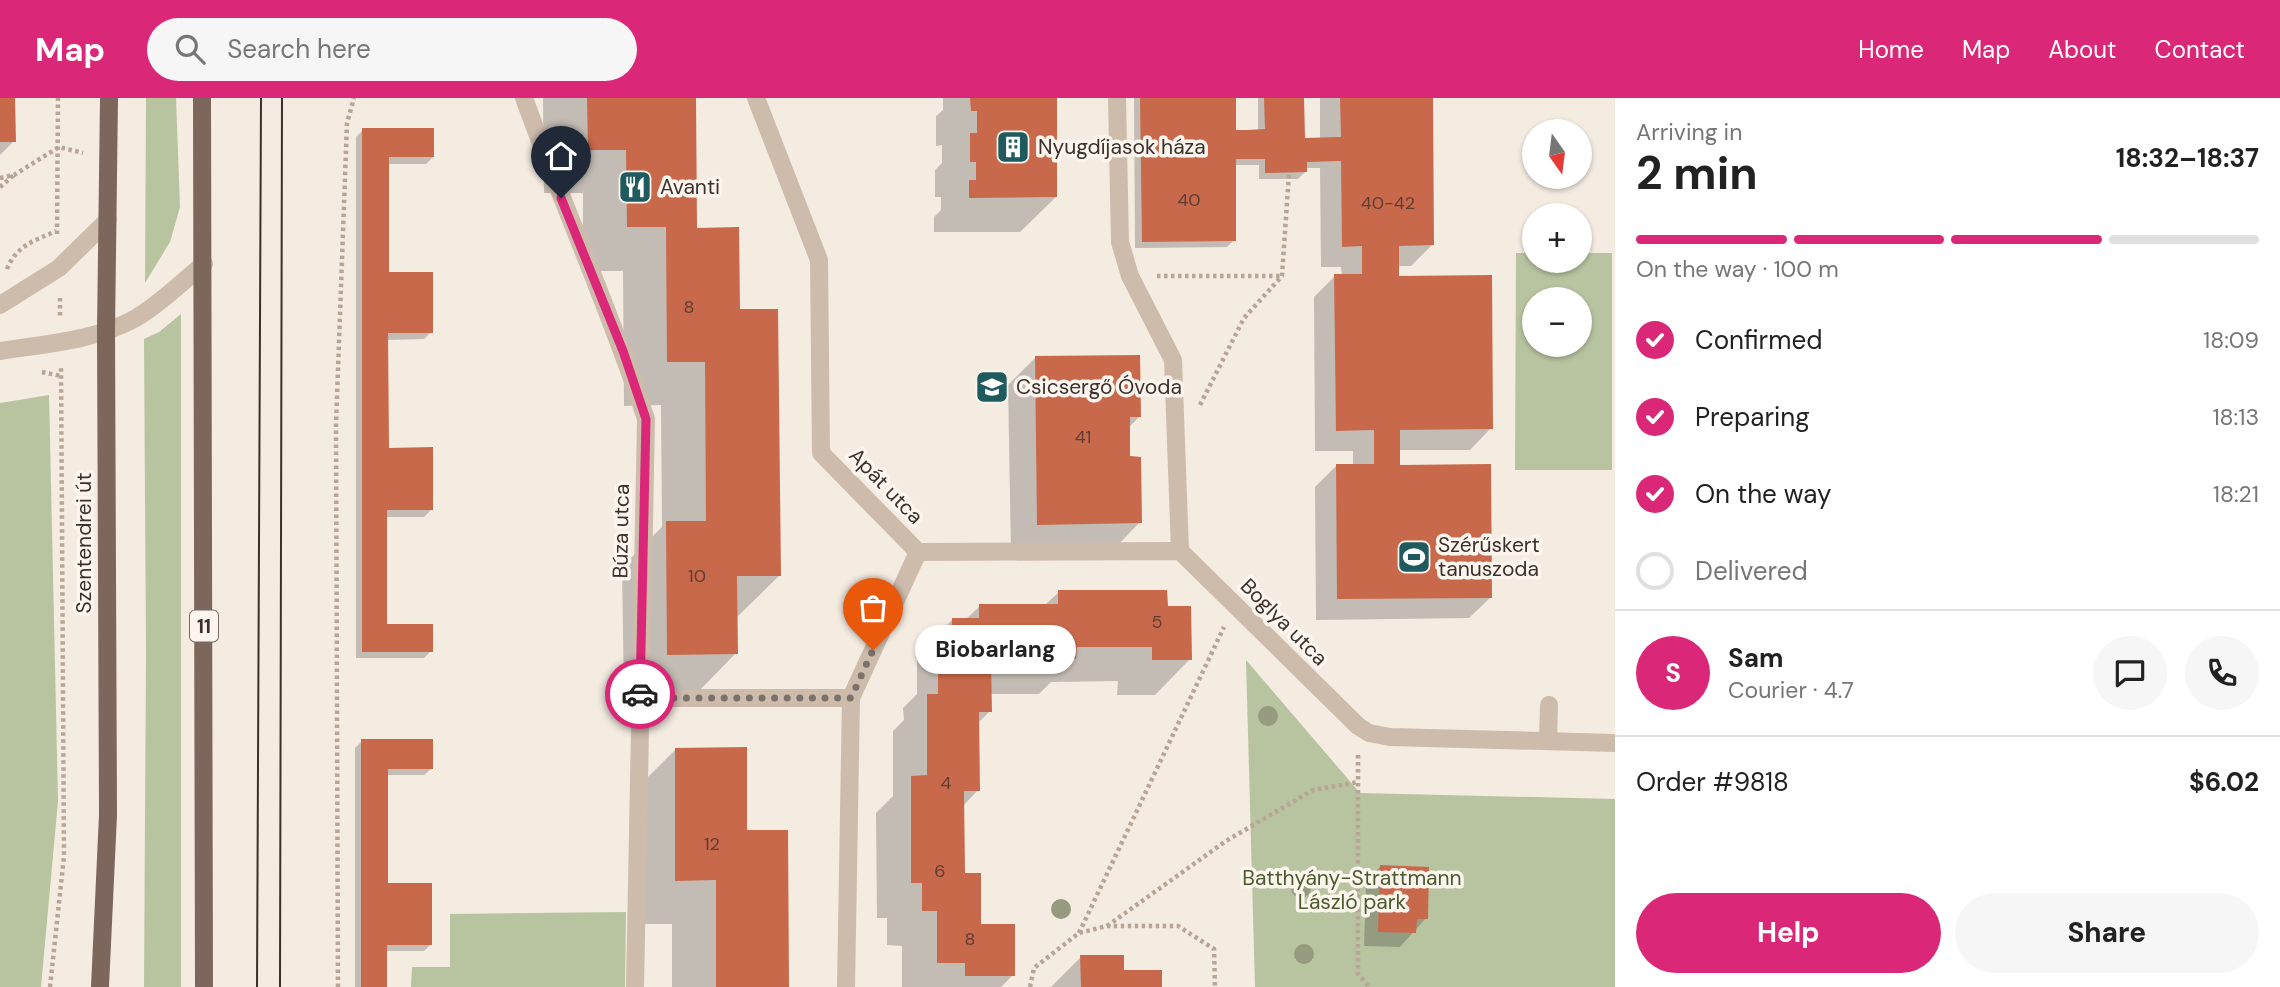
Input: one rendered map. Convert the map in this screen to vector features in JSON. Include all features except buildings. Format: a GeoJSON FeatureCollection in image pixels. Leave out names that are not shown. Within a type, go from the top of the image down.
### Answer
{"type":"FeatureCollection","features":[{"type":"Feature","properties":{"kind":"main road","name":"Szentendrei út"},"geometry":{"type":"LineString","coordinates":[[100,987],[108,815],[106,331],[109,98]]}},
{"type":"Feature","properties":{"kind":"main road","name":"11"},"geometry":{"type":"LineString","coordinates":[[202,98],[204,987]]}},
{"type":"Feature","properties":{"kind":"street","name":"Búza utca"},"geometry":{"type":"LineString","coordinates":[[524,98],[551,173],[623,351],[646,419],[635,987]]}},
{"type":"Feature","properties":{"kind":"street","name":"Apát utca"},"geometry":{"type":"LineString","coordinates":[[756,98],[819,260],[821,453],[918,552],[851,698],[846,987]]}},
{"type":"Feature","properties":{"kind":"street"},"geometry":{"type":"LineString","coordinates":[[918,552],[1180,551],[1173,360],[1130,276],[1120,242],[1117,98]]}},
{"type":"Feature","properties":{"kind":"street"},"geometry":{"type":"LineString","coordinates":[[0,305],[59,268],[108,220]]}},
{"type":"Feature","properties":{"kind":"street"},"geometry":{"type":"LineString","coordinates":[[0,351],[61,342],[106,331],[138,317],[204,264]]}},
{"type":"Feature","properties":{"kind":"street","name":"Boglya utca"},"geometry":{"type":"LineString","coordinates":[[1180,551],[1358,726],[1369,733],[1390,737],[1615,743]]}},
{"type":"Feature","properties":{"kind":"street"},"geometry":{"type":"LineString","coordinates":[[640,698],[851,698]]}},
{"type":"Feature","properties":{"kind":"street"},"geometry":{"type":"LineString","coordinates":[[1548,741],[1549,705]]}},
{"type":"Feature","properties":{"kind":"path"},"geometry":{"type":"LineString","coordinates":[[50,987],[64,856],[61,342],[56,231],[58,98]]}},
{"type":"Feature","properties":{"kind":"path"},"geometry":{"type":"LineString","coordinates":[[338,987],[336,425],[347,122],[354,98]]}},
{"type":"Feature","properties":{"kind":"path"},"geometry":{"type":"LineString","coordinates":[[0,187],[59,147],[108,160]]}},
{"type":"Feature","properties":{"kind":"path"},"geometry":{"type":"LineString","coordinates":[[1177,440],[1192,421],[1244,317],[1282,276],[1289,173]]}},
{"type":"Feature","properties":{"kind":"path"},"geometry":{"type":"LineString","coordinates":[[0,178],[14,175]]}},
{"type":"Feature","properties":{"kind":"path"},"geometry":{"type":"LineString","coordinates":[[4,278],[13,255],[26,245],[56,231]]}},
{"type":"Feature","properties":{"kind":"path"},"geometry":{"type":"LineString","coordinates":[[1130,276],[1282,276]]}},
{"type":"Feature","properties":{"kind":"path"},"geometry":{"type":"LineString","coordinates":[[1079,933],[1234,605]]}},
{"type":"Feature","properties":{"kind":"path"},"geometry":{"type":"LineString","coordinates":[[1358,726],[1358,974],[1369,987]]}},
{"type":"Feature","properties":{"kind":"path"},"geometry":{"type":"LineString","coordinates":[[1107,926],[1226,841],[1313,790],[1358,782]]}},
{"type":"Feature","properties":{"kind":"path"},"geometry":{"type":"LineString","coordinates":[[1030,987],[1034,968],[1079,933],[1107,926],[1178,926],[1214,949],[1215,987]]}},
{"type":"Feature","properties":{"kind":"green space"},"geometry":{"type":"Polygon","coordinates":[[[146,98],[176,98],[180,207],[170,242],[145,283],[146,98]]]}},
{"type":"Feature","properties":{"kind":"green space"},"geometry":{"type":"Polygon","coordinates":[[[1516,253],[1522,253],[1522,273],[1592,273],[1592,253],[1612,253],[1612,470],[1515,470],[1516,253]]]}},
{"type":"Feature","properties":{"kind":"green space"},"geometry":{"type":"Polygon","coordinates":[[[181,314],[181,987],[144,987],[144,339],[159,332],[181,314]]]}},
{"type":"Feature","properties":{"kind":"green space"},"geometry":{"type":"Polygon","coordinates":[[[49,395],[58,801],[41,987],[0,987],[0,403],[49,395]]]}},
{"type":"Feature","properties":{"kind":"green space","name":"Batthyány-Strattmann László park"},"geometry":{"type":"Polygon","coordinates":[[[1246,660],[1360,793],[1615,799],[1615,987],[1255,987],[1246,660]]]}},
{"type":"Feature","properties":{"kind":"green space"},"geometry":{"type":"Polygon","coordinates":[[[626,912],[625,987],[411,987],[412,967],[450,967],[450,914],[626,912]]]}},
{"type":"Feature","properties":{"kind":"tram line"},"geometry":{"type":"LineString","coordinates":[[257,987],[261,98]]}},
{"type":"Feature","properties":{"kind":"tram line"},"geometry":{"type":"LineString","coordinates":[[280,987],[282,98]]}},
{"type":"Feature","properties":{"kind":"way so far"},"geometry":{"type":"LineString","coordinates":[[640,694],[640,698],[851,698],[873,650]]}},
{"type":"Feature","properties":{"kind":"place","name":"Nyugdíjasok háza"},"geometry":{"type":"Point","coordinates":[1013,147]}},
{"type":"Feature","properties":{"kind":"place","name":"Avanti"},"geometry":{"type":"Point","coordinates":[635,187]}},
{"type":"Feature","properties":{"kind":"place","name":"Csicsergő Óvoda"},"geometry":{"type":"Point","coordinates":[992,387]}},
{"type":"Feature","properties":{"kind":"place","name":"Szérűskert tanuszoda"},"geometry":{"type":"Point","coordinates":[1414,557]}},
{"type":"Feature","properties":{"kind":"place","name":"Biobarlang"},"geometry":{"type":"Point","coordinates":[873,650]}},
{"type":"Feature","properties":{"kind":"route"},"geometry":{"type":"LineString","coordinates":[[561,198],[623,351],[646,419],[640,694]]}}]}
